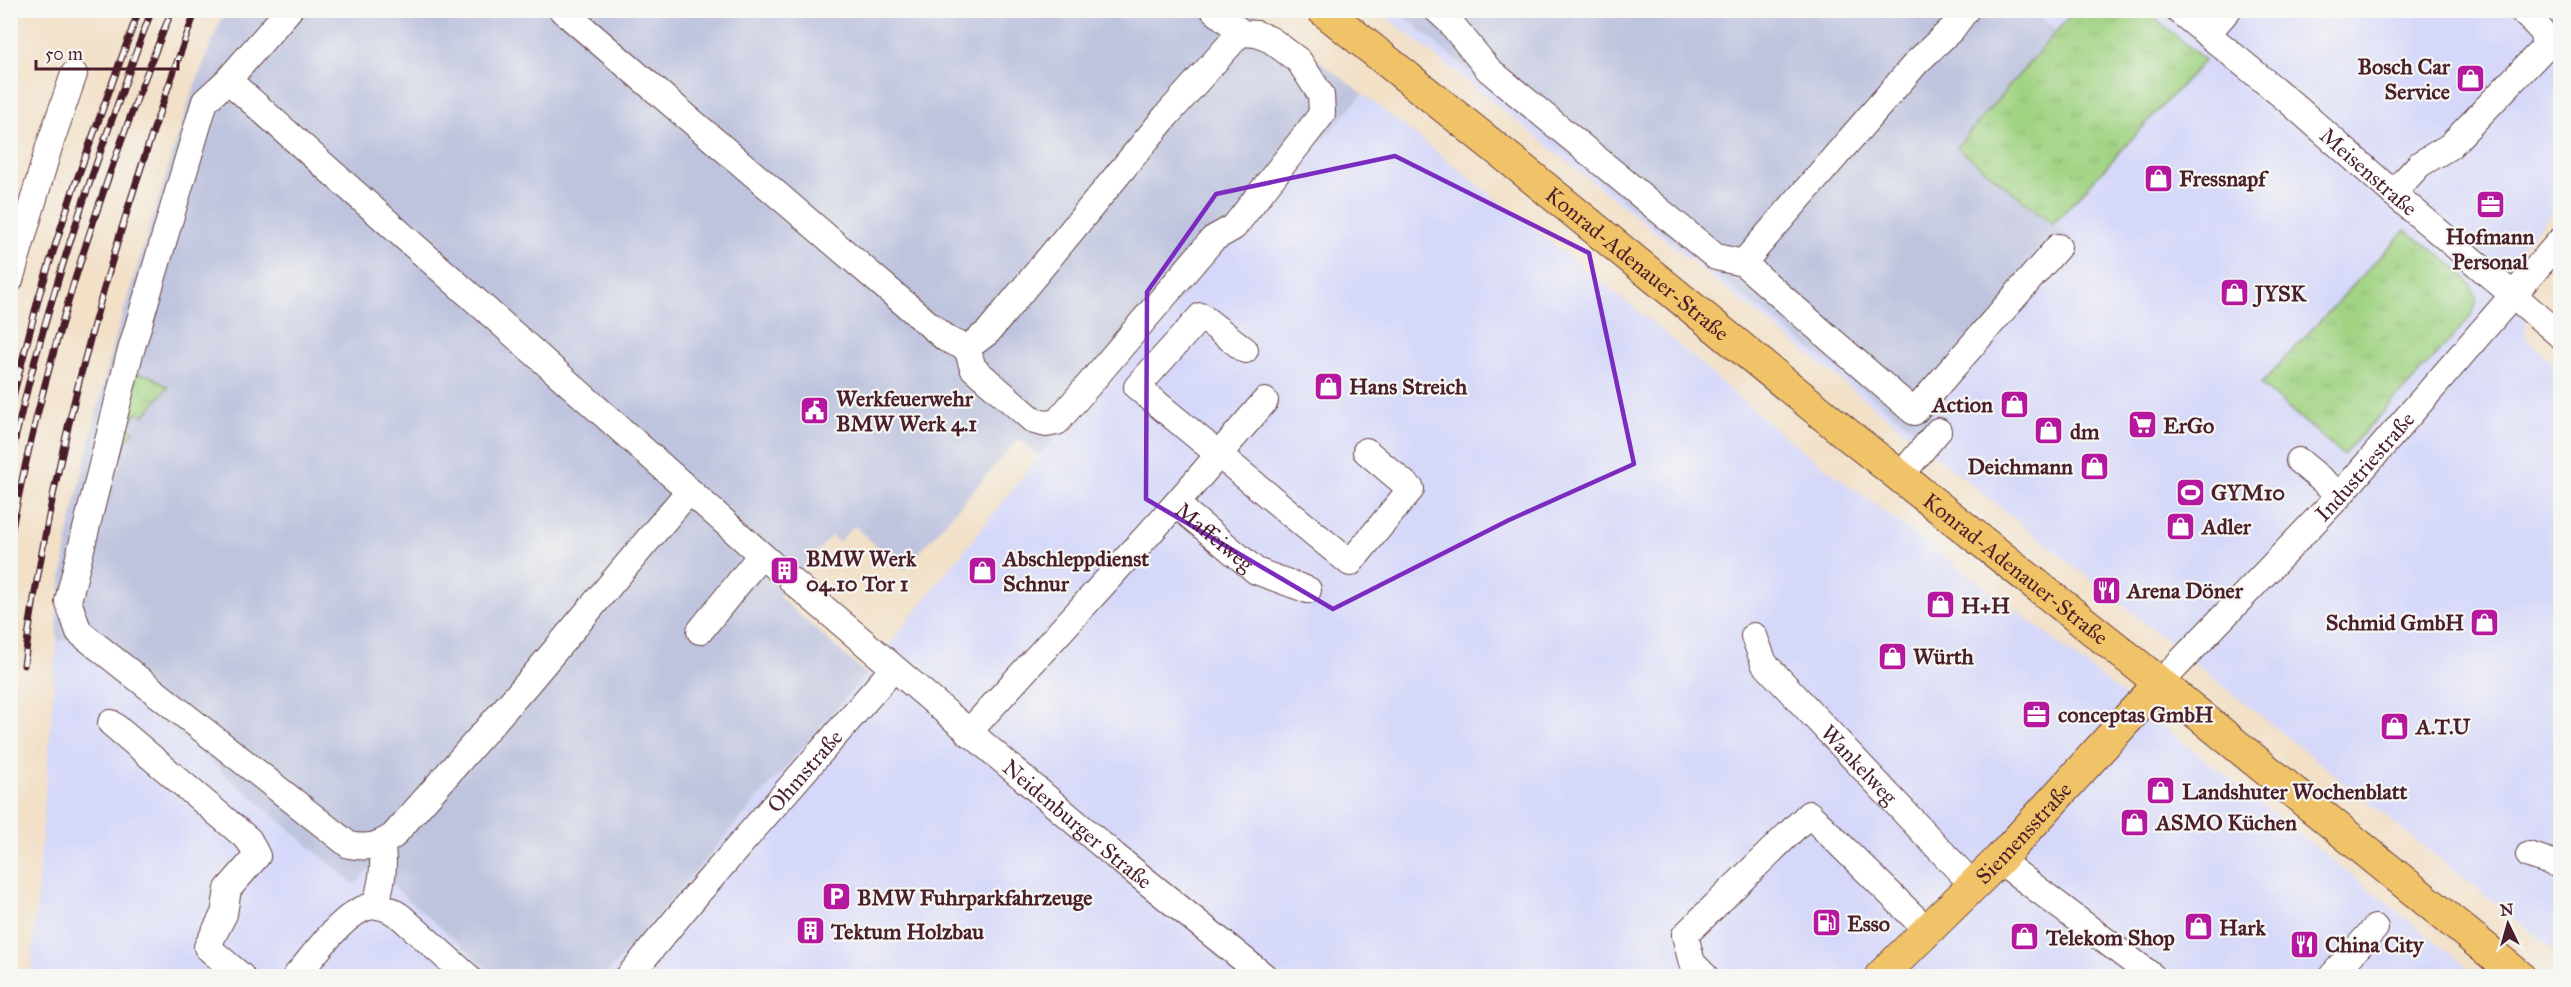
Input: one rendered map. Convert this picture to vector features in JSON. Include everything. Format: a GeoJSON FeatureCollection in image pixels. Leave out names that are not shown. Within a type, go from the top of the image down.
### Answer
{"type":"FeatureCollection","features":[{"type":"Feature","properties":{"kind":"main road","name":"Konrad-Adenauer-Straße"},"geometry":{"type":"LineString","coordinates":[[1323,10],[2160,683],[2519,976]]}},
{"type":"Feature","properties":{"kind":"main road","name":"Siemensstraße"},"geometry":{"type":"LineString","coordinates":[[1881,976],[1999,861],[2049,802],[2160,683]]}},
{"type":"Feature","properties":{"kind":"street"},"geometry":{"type":"LineString","coordinates":[[289,10],[228,80],[205,101],[129,357],[68,601],[79,632],[349,845],[366,848],[381,844],[393,836],[526,685],[688,491]]}},
{"type":"Feature","properties":{"kind":"street"},"geometry":{"type":"LineString","coordinates":[[562,10],[946,339],[967,348]]}},
{"type":"Feature","properties":{"kind":"street"},"geometry":{"type":"LineString","coordinates":[[967,348],[973,368],[1034,421],[1046,424],[1057,422],[1213,239],[1234,227],[1322,114],[1321,95],[1299,61],[1271,40],[1257,34],[1241,32],[1214,10]]}},
{"type":"Feature","properties":{"kind":"street"},"geometry":{"type":"LineString","coordinates":[[1743,263],[1917,62],[1952,29],[1966,10]]}},
{"type":"Feature","properties":{"kind":"street","name":"Meisenstraße"},"geometry":{"type":"LineString","coordinates":[[2178,10],[2290,102],[2393,194],[2560,335]]}},
{"type":"Feature","properties":{"kind":"street"},"geometry":{"type":"LineString","coordinates":[[2207,34],[2228,10]]}},
{"type":"Feature","properties":{"kind":"street"},"geometry":{"type":"LineString","coordinates":[[1448,14],[1490,70],[1716,257],[1743,263],[1914,412],[2058,247]]}},
{"type":"Feature","properties":{"kind":"street"},"geometry":{"type":"LineString","coordinates":[[2393,194],[2420,164],[2450,146],[2543,49],[2545,39],[2542,30],[2525,14]]}},
{"type":"Feature","properties":{"kind":"street"},"geometry":{"type":"LineString","coordinates":[[967,348],[988,332],[1167,115],[1241,32]]}},
{"type":"Feature","properties":{"kind":"street"},"geometry":{"type":"LineString","coordinates":[[12,267],[74,74]]}},
{"type":"Feature","properties":{"kind":"street"},"geometry":{"type":"LineString","coordinates":[[228,80],[688,491],[893,669]]}},
{"type":"Feature","properties":{"kind":"street","name":"Industriestraße"},"geometry":{"type":"LineString","coordinates":[[2160,683],[2340,495],[2514,297],[2560,241]]}},
{"type":"Feature","properties":{"kind":"street"},"geometry":{"type":"LineString","coordinates":[[1245,350],[1201,316],[1137,387],[1350,563],[1412,489],[1366,451]]}},
{"type":"Feature","properties":{"kind":"street"},"geometry":{"type":"LineString","coordinates":[[1176,504],[1265,401]]}},
{"type":"Feature","properties":{"kind":"street"},"geometry":{"type":"LineString","coordinates":[[1901,475],[1938,430]]}},
{"type":"Feature","properties":{"kind":"street"},"geometry":{"type":"LineString","coordinates":[[2300,461],[2340,495]]}},
{"type":"Feature","properties":{"kind":"street","name":"Maffeiweg"},"geometry":{"type":"LineString","coordinates":[[969,733],[1176,504],[1256,571],[1308,590]]}},
{"type":"Feature","properties":{"kind":"street"},"geometry":{"type":"LineString","coordinates":[[700,631],[776,567]]}},
{"type":"Feature","properties":{"kind":"street","name":"Wankelweg"},"geometry":{"type":"LineString","coordinates":[[1754,636],[1764,663],[1974,886]]}},
{"type":"Feature","properties":{"kind":"street","name":"Neidenburger Straße"},"geometry":{"type":"LineString","coordinates":[[893,669],[1263,976]]}},
{"type":"Feature","properties":{"kind":"street","name":"Ohmstraße"},"geometry":{"type":"LineString","coordinates":[[629,976],[698,893],[893,669]]}},
{"type":"Feature","properties":{"kind":"street"},"geometry":{"type":"LineString","coordinates":[[111,723],[249,840],[257,856],[228,889],[224,914],[207,947],[241,976]]}},
{"type":"Feature","properties":{"kind":"street"},"geometry":{"type":"LineString","coordinates":[[1705,976],[1692,963],[1686,935],[1809,814],[1928,931]]}},
{"type":"Feature","properties":{"kind":"street"},"geometry":{"type":"LineString","coordinates":[[376,905],[383,877],[384,858],[381,844]]}},
{"type":"Feature","properties":{"kind":"street"},"geometry":{"type":"LineString","coordinates":[[2529,855],[2560,865]]}},
{"type":"Feature","properties":{"kind":"street"},"geometry":{"type":"LineString","coordinates":[[1999,861],[2152,976]]}},
{"type":"Feature","properties":{"kind":"street"},"geometry":{"type":"LineString","coordinates":[[296,976],[351,915],[376,905],[388,908],[400,916],[467,976]]}},
{"type":"Feature","properties":{"kind":"street"},"geometry":{"type":"LineString","coordinates":[[2332,976],[2375,928]]}},
{"type":"Feature","properties":{"kind":"highlighted area"},"geometry":{"type":"Polygon","coordinates":[[[1395,156],[1589,253],[1634,464],[1509,520],[1333,609],[1146,499],[1147,292],[1216,194],[1395,156]]]}},
{"type":"Feature","properties":{"kind":"shaded area"},"geometry":{"type":"Polygon","coordinates":[[[224,11],[1253,11],[1363,94],[1039,456],[1018,439],[904,570],[854,526],[839,542],[831,536],[782,592],[779,597],[866,674],[605,976],[496,976],[371,867],[355,885],[67,639],[57,642],[57,613],[69,530],[112,349],[190,98],[224,11]]]}},
{"type":"Feature","properties":{"kind":"shaded area"},"geometry":{"type":"Polygon","coordinates":[[[1379,11],[2560,11],[2560,205],[2523,244],[2526,338],[2560,369],[2560,955],[1379,11]]]}},
{"type":"Feature","properties":{"kind":"shaded area"},"geometry":{"type":"Polygon","coordinates":[[[1397,11],[2032,11],[2065,37],[1957,147],[2073,241],[1917,432],[1664,234],[1397,11]]]}},
{"type":"Feature","properties":{"kind":"shaded area"},"geometry":{"type":"Polygon","coordinates":[[[1363,94],[1652,322],[1781,434],[2021,614],[2479,976],[605,976],[866,674],[1039,456],[1363,94]]]}},
{"type":"Feature","properties":{"kind":"shaded area"},"geometry":{"type":"Polygon","coordinates":[[[67,639],[355,885],[371,867],[496,976],[31,976],[57,642],[67,639]]]}},
{"type":"Feature","properties":{"kind":"green space"},"geometry":{"type":"Polygon","coordinates":[[[2074,11],[2146,11],[2205,60],[2053,224],[1957,147],[2074,11]]]}},
{"type":"Feature","properties":{"kind":"green space"},"geometry":{"type":"Polygon","coordinates":[[[2405,230],[2466,278],[2476,297],[2476,305],[2463,326],[2343,455],[2261,384],[2405,230]]]}},
{"type":"Feature","properties":{"kind":"green space"},"geometry":{"type":"Polygon","coordinates":[[[136,374],[149,375],[168,387],[144,416],[138,412],[127,425],[134,432],[115,453],[136,374]]]}},
{"type":"Feature","properties":{"kind":"railway"},"geometry":{"type":"LineString","coordinates":[[10,408],[39,296],[73,190],[139,10]]}},
{"type":"Feature","properties":{"kind":"railway"},"geometry":{"type":"LineString","coordinates":[[10,462],[42,333],[68,248],[152,10]]}},
{"type":"Feature","properties":{"kind":"railway"},"geometry":{"type":"LineString","coordinates":[[10,539],[40,404],[78,271],[122,139],[172,10]]}},
{"type":"Feature","properties":{"kind":"railway"},"geometry":{"type":"LineString","coordinates":[[24,665],[53,497],[92,333],[140,171],[196,10]]}},
{"type":"Feature","properties":{"kind":"place","name":"Bosch Car Service"},"geometry":{"type":"Point","coordinates":[2471,79]}},
{"type":"Feature","properties":{"kind":"place","name":"Fressnapf"},"geometry":{"type":"Point","coordinates":[2158,178]}},
{"type":"Feature","properties":{"kind":"place","name":"Hofmann Personal"},"geometry":{"type":"Point","coordinates":[2490,204]}},
{"type":"Feature","properties":{"kind":"place","name":"JYSK"},"geometry":{"type":"Point","coordinates":[2234,293]}},
{"type":"Feature","properties":{"kind":"place","name":"Hans Streich"},"geometry":{"type":"Point","coordinates":[1328,386]}},
{"type":"Feature","properties":{"kind":"place","name":"Action"},"geometry":{"type":"Point","coordinates":[2014,404]}},
{"type":"Feature","properties":{"kind":"place","name":"Werkfeuerwehr BMW Werk 4.1"},"geometry":{"type":"Point","coordinates":[815,411]}},
{"type":"Feature","properties":{"kind":"place","name":"ErGo"},"geometry":{"type":"Point","coordinates":[2142,425]}},
{"type":"Feature","properties":{"kind":"place","name":"dm"},"geometry":{"type":"Point","coordinates":[2049,431]}},
{"type":"Feature","properties":{"kind":"place","name":"Deichmann"},"geometry":{"type":"Point","coordinates":[2094,466]}},
{"type":"Feature","properties":{"kind":"place","name":"GYM10"},"geometry":{"type":"Point","coordinates":[2190,492]}},
{"type":"Feature","properties":{"kind":"place","name":"Adler"},"geometry":{"type":"Point","coordinates":[2181,526]}},
{"type":"Feature","properties":{"kind":"place","name":"BMW Werk 04.10 Tor 1"},"geometry":{"type":"Point","coordinates":[785,571]}},
{"type":"Feature","properties":{"kind":"place","name":"Abschleppdienst Schnur"},"geometry":{"type":"Point","coordinates":[982,571]}},
{"type":"Feature","properties":{"kind":"place","name":"Arena Döner"},"geometry":{"type":"Point","coordinates":[2106,590]}},
{"type":"Feature","properties":{"kind":"place","name":"H+H"},"geometry":{"type":"Point","coordinates":[1940,605]}},
{"type":"Feature","properties":{"kind":"place","name":"Schmid GmbH"},"geometry":{"type":"Point","coordinates":[2485,622]}},
{"type":"Feature","properties":{"kind":"place","name":"Würth"},"geometry":{"type":"Point","coordinates":[1892,656]}},
{"type":"Feature","properties":{"kind":"place","name":"conceptas GmbH"},"geometry":{"type":"Point","coordinates":[2037,714]}},
{"type":"Feature","properties":{"kind":"place","name":"A.T.U"},"geometry":{"type":"Point","coordinates":[2395,726]}},
{"type":"Feature","properties":{"kind":"place","name":"Landshuter Wochenblatt"},"geometry":{"type":"Point","coordinates":[2161,791]}},
{"type":"Feature","properties":{"kind":"place","name":"ASMO Küchen"},"geometry":{"type":"Point","coordinates":[2135,822]}},
{"type":"Feature","properties":{"kind":"place","name":"BMW Fuhrparkfahrzeuge"},"geometry":{"type":"Point","coordinates":[836,897]}},
{"type":"Feature","properties":{"kind":"place","name":"Esso"},"geometry":{"type":"Point","coordinates":[1826,923]}},
{"type":"Feature","properties":{"kind":"place","name":"Hark"},"geometry":{"type":"Point","coordinates":[2198,927]}},
{"type":"Feature","properties":{"kind":"place","name":"Tektum Holzbau"},"geometry":{"type":"Point","coordinates":[810,931]}},
{"type":"Feature","properties":{"kind":"place","name":"Telekom Shop"},"geometry":{"type":"Point","coordinates":[2025,937]}},
{"type":"Feature","properties":{"kind":"place","name":"China City"},"geometry":{"type":"Point","coordinates":[2304,944]}}]}
